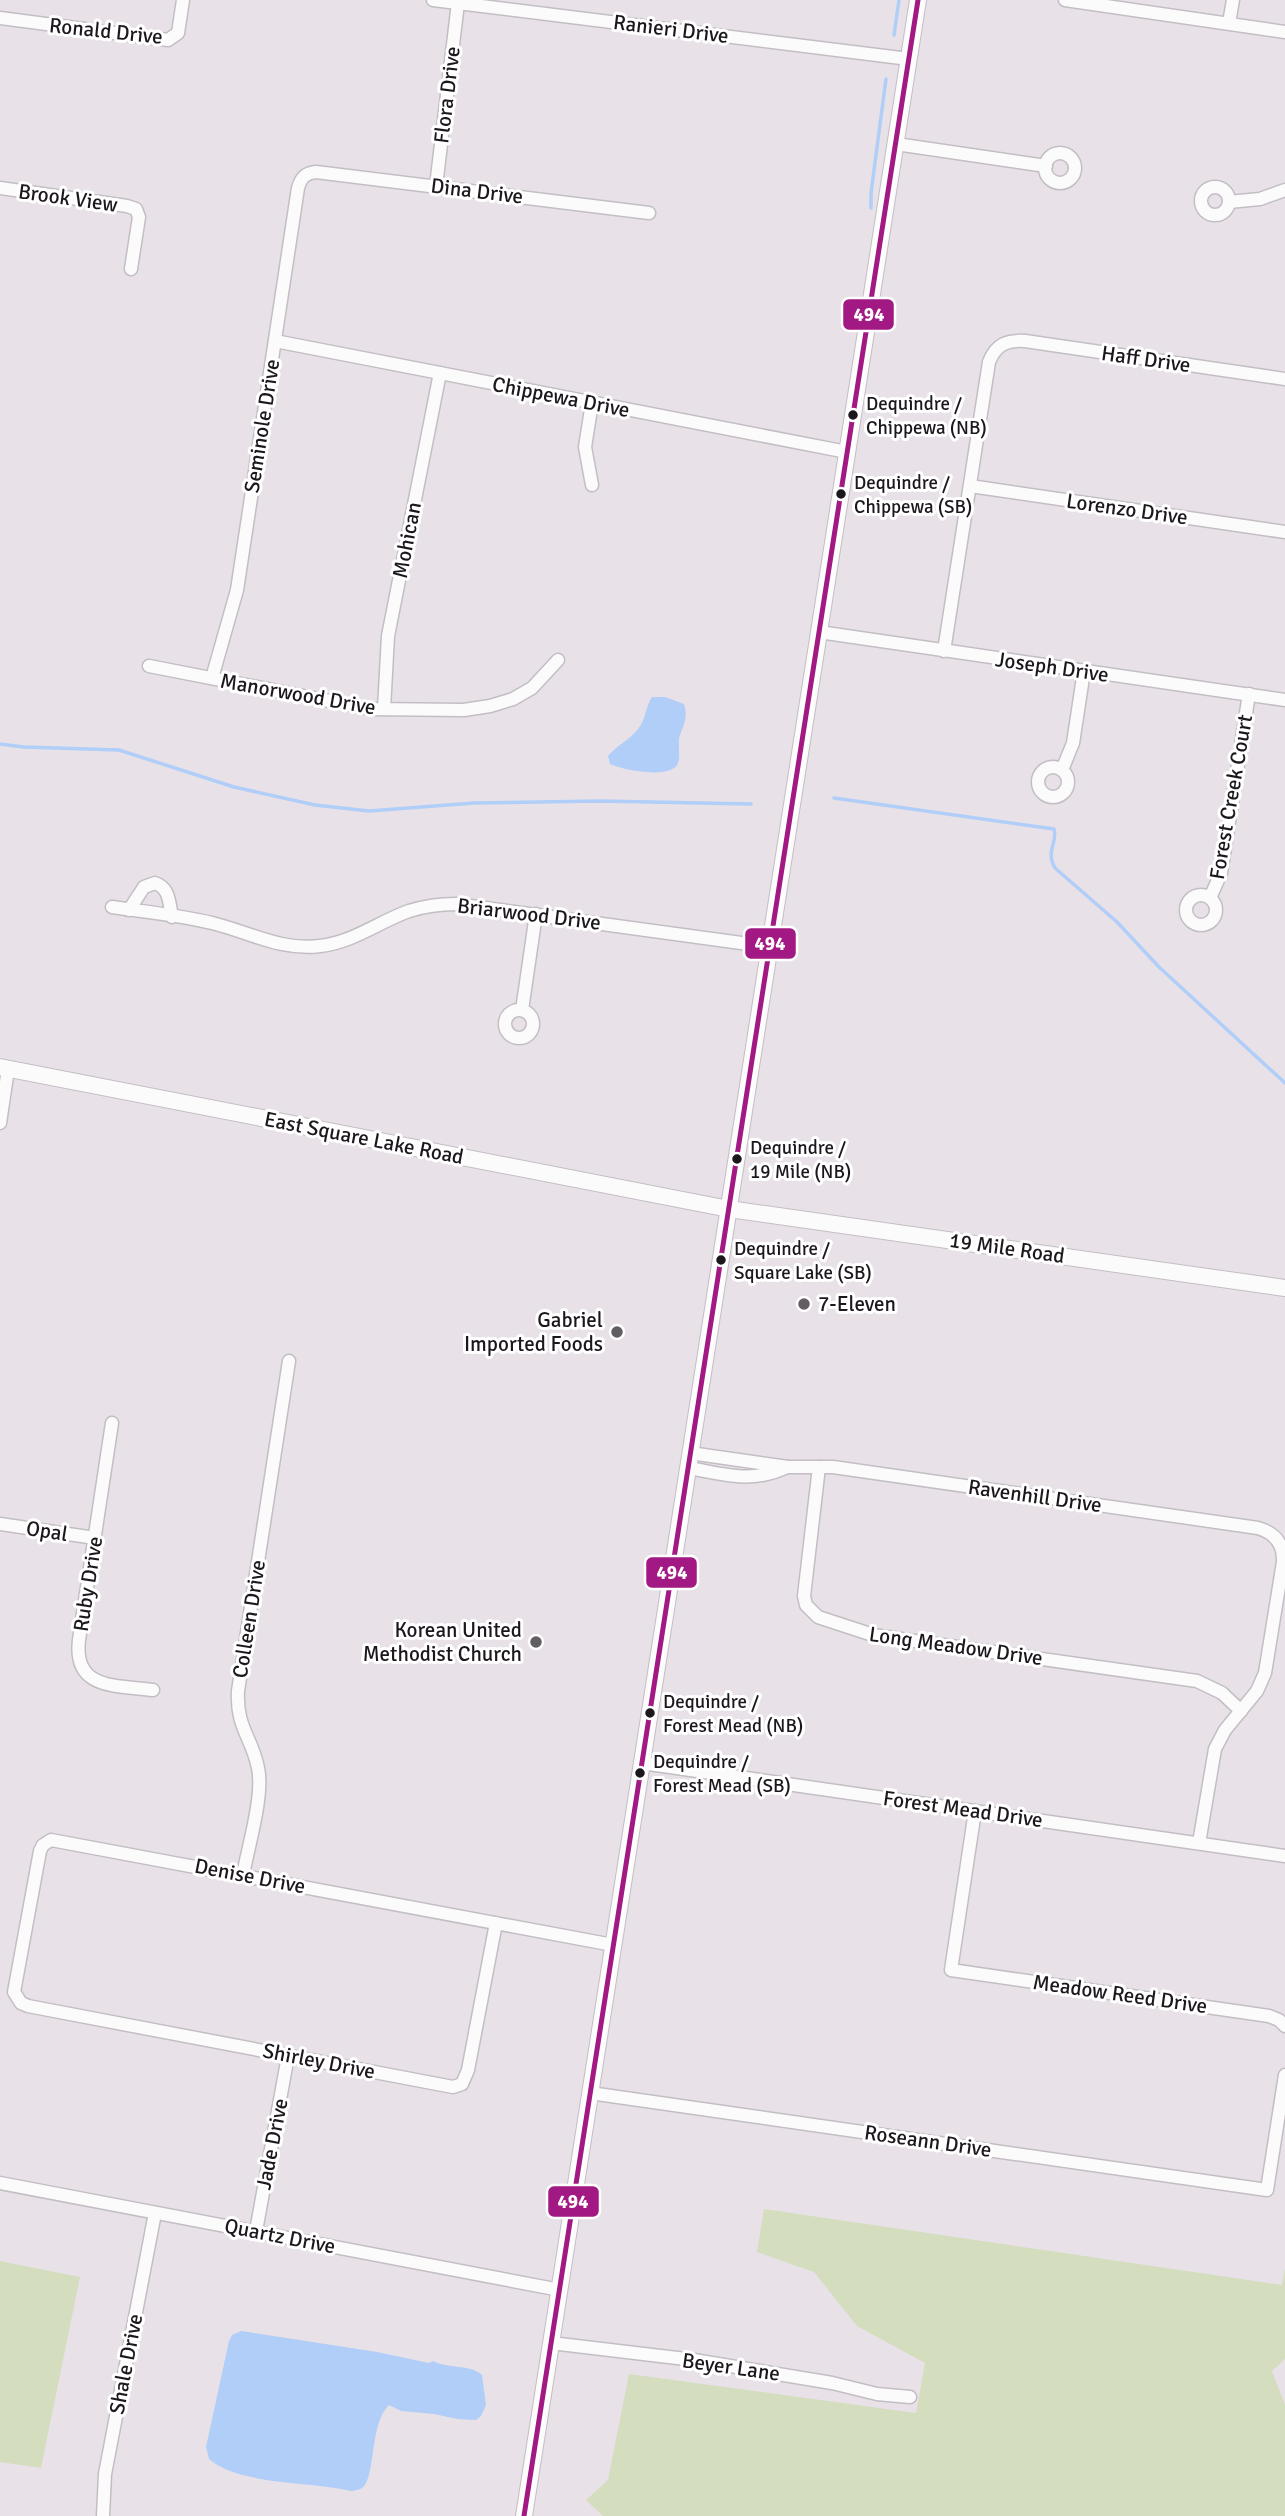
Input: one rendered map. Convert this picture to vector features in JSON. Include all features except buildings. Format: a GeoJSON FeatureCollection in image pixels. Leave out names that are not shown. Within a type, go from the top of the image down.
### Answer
{"type":"FeatureCollection","features":[{"type":"Feature","properties":{"kind":"main road"},"geometry":{"type":"LineString","coordinates":[[524,2516],[918,0]]}},
{"type":"Feature","properties":{"kind":"main road","name":"East Square Lake Road"},"geometry":{"type":"LineString","coordinates":[[4,1068],[729,1209]]}},
{"type":"Feature","properties":{"kind":"main road","name":"19 Mile Road"},"geometry":{"type":"LineString","coordinates":[[729,1209],[1285,1288]]}},
{"type":"Feature","properties":{"kind":"street","name":"Ronald Drive"},"geometry":{"type":"LineString","coordinates":[[0,18],[168,40],[178,33],[183,0]]}},
{"type":"Feature","properties":{"kind":"street","name":"Ranieri Drive"},"geometry":{"type":"LineString","coordinates":[[433,0],[909,59]]}},
{"type":"Feature","properties":{"kind":"street"},"geometry":{"type":"LineString","coordinates":[[1065,0],[1285,32]]}},
{"type":"Feature","properties":{"kind":"street"},"geometry":{"type":"LineString","coordinates":[[1229,23],[1233,0]]}},
{"type":"Feature","properties":{"kind":"street","name":"Flora Drive"},"geometry":{"type":"LineString","coordinates":[[436,186],[458,3]]}},
{"type":"Feature","properties":{"kind":"street"},"geometry":{"type":"LineString","coordinates":[[896,144],[1045,166]]}},
{"type":"Feature","properties":{"kind":"street","name":"Dina Drive"},"geometry":{"type":"LineString","coordinates":[[306,174],[316,172],[649,213]]}},
{"type":"Feature","properties":{"kind":"street","name":"Seminole Drive"},"geometry":{"type":"LineString","coordinates":[[212,678],[236,590],[298,188],[306,174]]}},
{"type":"Feature","properties":{"kind":"street","name":"Brook View"},"geometry":{"type":"LineString","coordinates":[[0,188],[136,209],[139,217],[131,269]]}},
{"type":"Feature","properties":{"kind":"street"},"geometry":{"type":"LineString","coordinates":[[1229,202],[1260,199],[1285,190]]}},
{"type":"Feature","properties":{"kind":"street","name":"Chippewa Drive"},"geometry":{"type":"LineString","coordinates":[[275,341],[847,452]]}},
{"type":"Feature","properties":{"kind":"street","name":"Haff Drive"},"geometry":{"type":"LineString","coordinates":[[970,486],[989,362],[998,346],[1006,341],[1025,341],[1285,379]]}},
{"type":"Feature","properties":{"kind":"street","name":"Mohican"},"geometry":{"type":"LineString","coordinates":[[384,709],[388,636],[440,373]]}},
{"type":"Feature","properties":{"kind":"street"},"geometry":{"type":"LineString","coordinates":[[592,485],[585,447],[593,403]]}},
{"type":"Feature","properties":{"kind":"street"},"geometry":{"type":"LineString","coordinates":[[944,651],[970,486]]}},
{"type":"Feature","properties":{"kind":"street","name":"Lorenzo Drive"},"geometry":{"type":"LineString","coordinates":[[970,486],[1285,532]]}},
{"type":"Feature","properties":{"kind":"street","name":"Joseph Drive"},"geometry":{"type":"LineString","coordinates":[[819,632],[1285,700]]}},
{"type":"Feature","properties":{"kind":"street","name":"Manorwood Drive"},"geometry":{"type":"LineString","coordinates":[[149,666],[355,706],[464,710],[499,704],[532,688],[558,660]]}},
{"type":"Feature","properties":{"kind":"street"},"geometry":{"type":"LineString","coordinates":[[1062,770],[1073,743],[1084,671]]}},
{"type":"Feature","properties":{"kind":"street","name":"Forest Creek Court"},"geometry":{"type":"LineString","coordinates":[[1210,898],[1221,873],[1249,694]]}},
{"type":"Feature","properties":{"kind":"street"},"geometry":{"type":"LineString","coordinates":[[129,910],[144,887],[155,883],[168,894],[172,916]]}},
{"type":"Feature","properties":{"kind":"street","name":"Briarwood Drive"},"geometry":{"type":"LineString","coordinates":[[112,907],[222,926],[271,943],[303,947],[336,944],[366,933],[408,912],[438,905],[475,905],[770,947]]}},
{"type":"Feature","properties":{"kind":"street"},"geometry":{"type":"LineString","coordinates":[[522,1010],[536,914]]}},
{"type":"Feature","properties":{"kind":"street"},"geometry":{"type":"LineString","coordinates":[[0,1123],[4,1068]]}},
{"type":"Feature","properties":{"kind":"street","name":"Colleen Drive"},"geometry":{"type":"LineString","coordinates":[[243,1875],[259,1777],[256,1759],[239,1719],[238,1691],[289,1361]]}},
{"type":"Feature","properties":{"kind":"street","name":"Ruby Drive"},"geometry":{"type":"LineString","coordinates":[[112,1423],[78,1649],[80,1667],[95,1680],[153,1690]]}},
{"type":"Feature","properties":{"kind":"street","name":"Ravenhill Drive"},"geometry":{"type":"LineString","coordinates":[[689,1461],[754,1477],[768,1476],[788,1467],[819,1467],[1258,1528],[1273,1534],[1278,1540],[1283,1562],[1265,1673],[1257,1691],[1241,1711]]}},
{"type":"Feature","properties":{"kind":"street","name":"Long Meadow Drive"},"geometry":{"type":"LineString","coordinates":[[819,1467],[804,1596],[806,1605],[818,1617],[873,1635],[1197,1681],[1222,1693],[1241,1711]]}},
{"type":"Feature","properties":{"kind":"street","name":"Opal"},"geometry":{"type":"LineString","coordinates":[[0,1524],[95,1538]]}},
{"type":"Feature","properties":{"kind":"street"},"geometry":{"type":"LineString","coordinates":[[1199,1843],[1215,1749],[1221,1736],[1241,1711]]}},
{"type":"Feature","properties":{"kind":"street","name":"Forest Mead Drive"},"geometry":{"type":"LineString","coordinates":[[642,1763],[1285,1856]]}},
{"type":"Feature","properties":{"kind":"street","name":"Meadow Reed Drive"},"geometry":{"type":"LineString","coordinates":[[975,1811],[951,1970],[1269,2016],[1285,2026]]}},
{"type":"Feature","properties":{"kind":"street","name":"Denise Drive"},"geometry":{"type":"LineString","coordinates":[[16,1998],[14,1984],[40,1851],[46,1842],[51,1840],[64,1840],[613,1945]]}},
{"type":"Feature","properties":{"kind":"street","name":"Shirley Drive"},"geometry":{"type":"LineString","coordinates":[[16,1998],[28,2006],[448,2086],[462,2084],[468,2070],[496,1923]]}},
{"type":"Feature","properties":{"kind":"street","name":"Jade Drive"},"geometry":{"type":"LineString","coordinates":[[256,2231],[288,2056]]}},
{"type":"Feature","properties":{"kind":"street","name":"Roseann Drive"},"geometry":{"type":"LineString","coordinates":[[590,2093],[1267,2190],[1285,2075]]}},
{"type":"Feature","properties":{"kind":"street","name":"Quartz Drive"},"geometry":{"type":"LineString","coordinates":[[0,2183],[559,2290]]}},
{"type":"Feature","properties":{"kind":"street","name":"Shale Drive"},"geometry":{"type":"LineString","coordinates":[[103,2516],[105,2474],[155,2213]]}},
{"type":"Feature","properties":{"kind":"street","name":"Beyer Lane"},"geometry":{"type":"LineString","coordinates":[[551,2343],[694,2360],[832,2383],[877,2394],[911,2397]]}},
{"type":"Feature","properties":{"kind":"green space"},"geometry":{"type":"Polygon","coordinates":[[[764,2209],[1282,2285],[1285,2268],[1285,2359],[1272,2371],[1285,2405],[1285,2516],[603,2516],[586,2500],[608,2480],[629,2374],[916,2413],[925,2363],[857,2326],[814,2272],[757,2252],[764,2209]]]}},
{"type":"Feature","properties":{"kind":"green space"},"geometry":{"type":"Polygon","coordinates":[[[0,2261],[80,2277],[41,2468],[0,2462],[0,2261]]]}},
{"type":"Feature","properties":{"kind":"water"},"geometry":{"type":"Polygon","coordinates":[[[652,697],[665,697],[684,704],[686,717],[679,738],[678,763],[667,771],[657,772],[636,771],[610,764],[608,756],[638,729],[652,697]]]}},
{"type":"Feature","properties":{"kind":"water"},"geometry":{"type":"Polygon","coordinates":[[[241,2331],[471,2369],[482,2375],[486,2405],[476,2420],[401,2411],[389,2405],[378,2425],[366,2482],[357,2490],[239,2474],[209,2459],[206,2447],[229,2341],[232,2335],[241,2331]]]}},
{"type":"Feature","properties":{"kind":"waterway"},"geometry":{"type":"LineString","coordinates":[[894,35],[899,0]]}},
{"type":"Feature","properties":{"kind":"waterway"},"geometry":{"type":"LineString","coordinates":[[871,208],[886,79]]}},
{"type":"Feature","properties":{"kind":"waterway"},"geometry":{"type":"LineString","coordinates":[[0,744],[119,750],[234,787],[315,805],[369,811],[474,803],[600,801],[751,804]]}},
{"type":"Feature","properties":{"kind":"waterway"},"geometry":{"type":"LineString","coordinates":[[834,798],[1054,829],[1051,857],[1055,868],[1117,922],[1159,967],[1285,1083]]}},
{"type":"Feature","properties":{"kind":"transit line","name":"494"},"geometry":{"type":"LineString","coordinates":[[524,2516],[918,0]]}},
{"type":"Feature","properties":{"kind":"place","name":"Dequindre / Chippewa (NB)"},"geometry":{"type":"Point","coordinates":[853,415]}},
{"type":"Feature","properties":{"kind":"place","name":"Dequindre / Chippewa (SB)"},"geometry":{"type":"Point","coordinates":[841,494]}},
{"type":"Feature","properties":{"kind":"place","name":"Dequindre / 19 Mile (NB)"},"geometry":{"type":"Point","coordinates":[737,1159]}},
{"type":"Feature","properties":{"kind":"place","name":"Dequindre / Square Lake (SB)"},"geometry":{"type":"Point","coordinates":[721,1260]}},
{"type":"Feature","properties":{"kind":"place","name":"7-Eleven"},"geometry":{"type":"Point","coordinates":[804,1304]}},
{"type":"Feature","properties":{"kind":"place","name":"Gabriel Imported Foods"},"geometry":{"type":"Point","coordinates":[617,1332]}},
{"type":"Feature","properties":{"kind":"place","name":"Korean United Methodist Church"},"geometry":{"type":"Point","coordinates":[536,1642]}},
{"type":"Feature","properties":{"kind":"place","name":"Dequindre / Forest Mead (NB)"},"geometry":{"type":"Point","coordinates":[650,1713]}},
{"type":"Feature","properties":{"kind":"place","name":"Dequindre / Forest Mead (SB)"},"geometry":{"type":"Point","coordinates":[640,1773]}}]}
